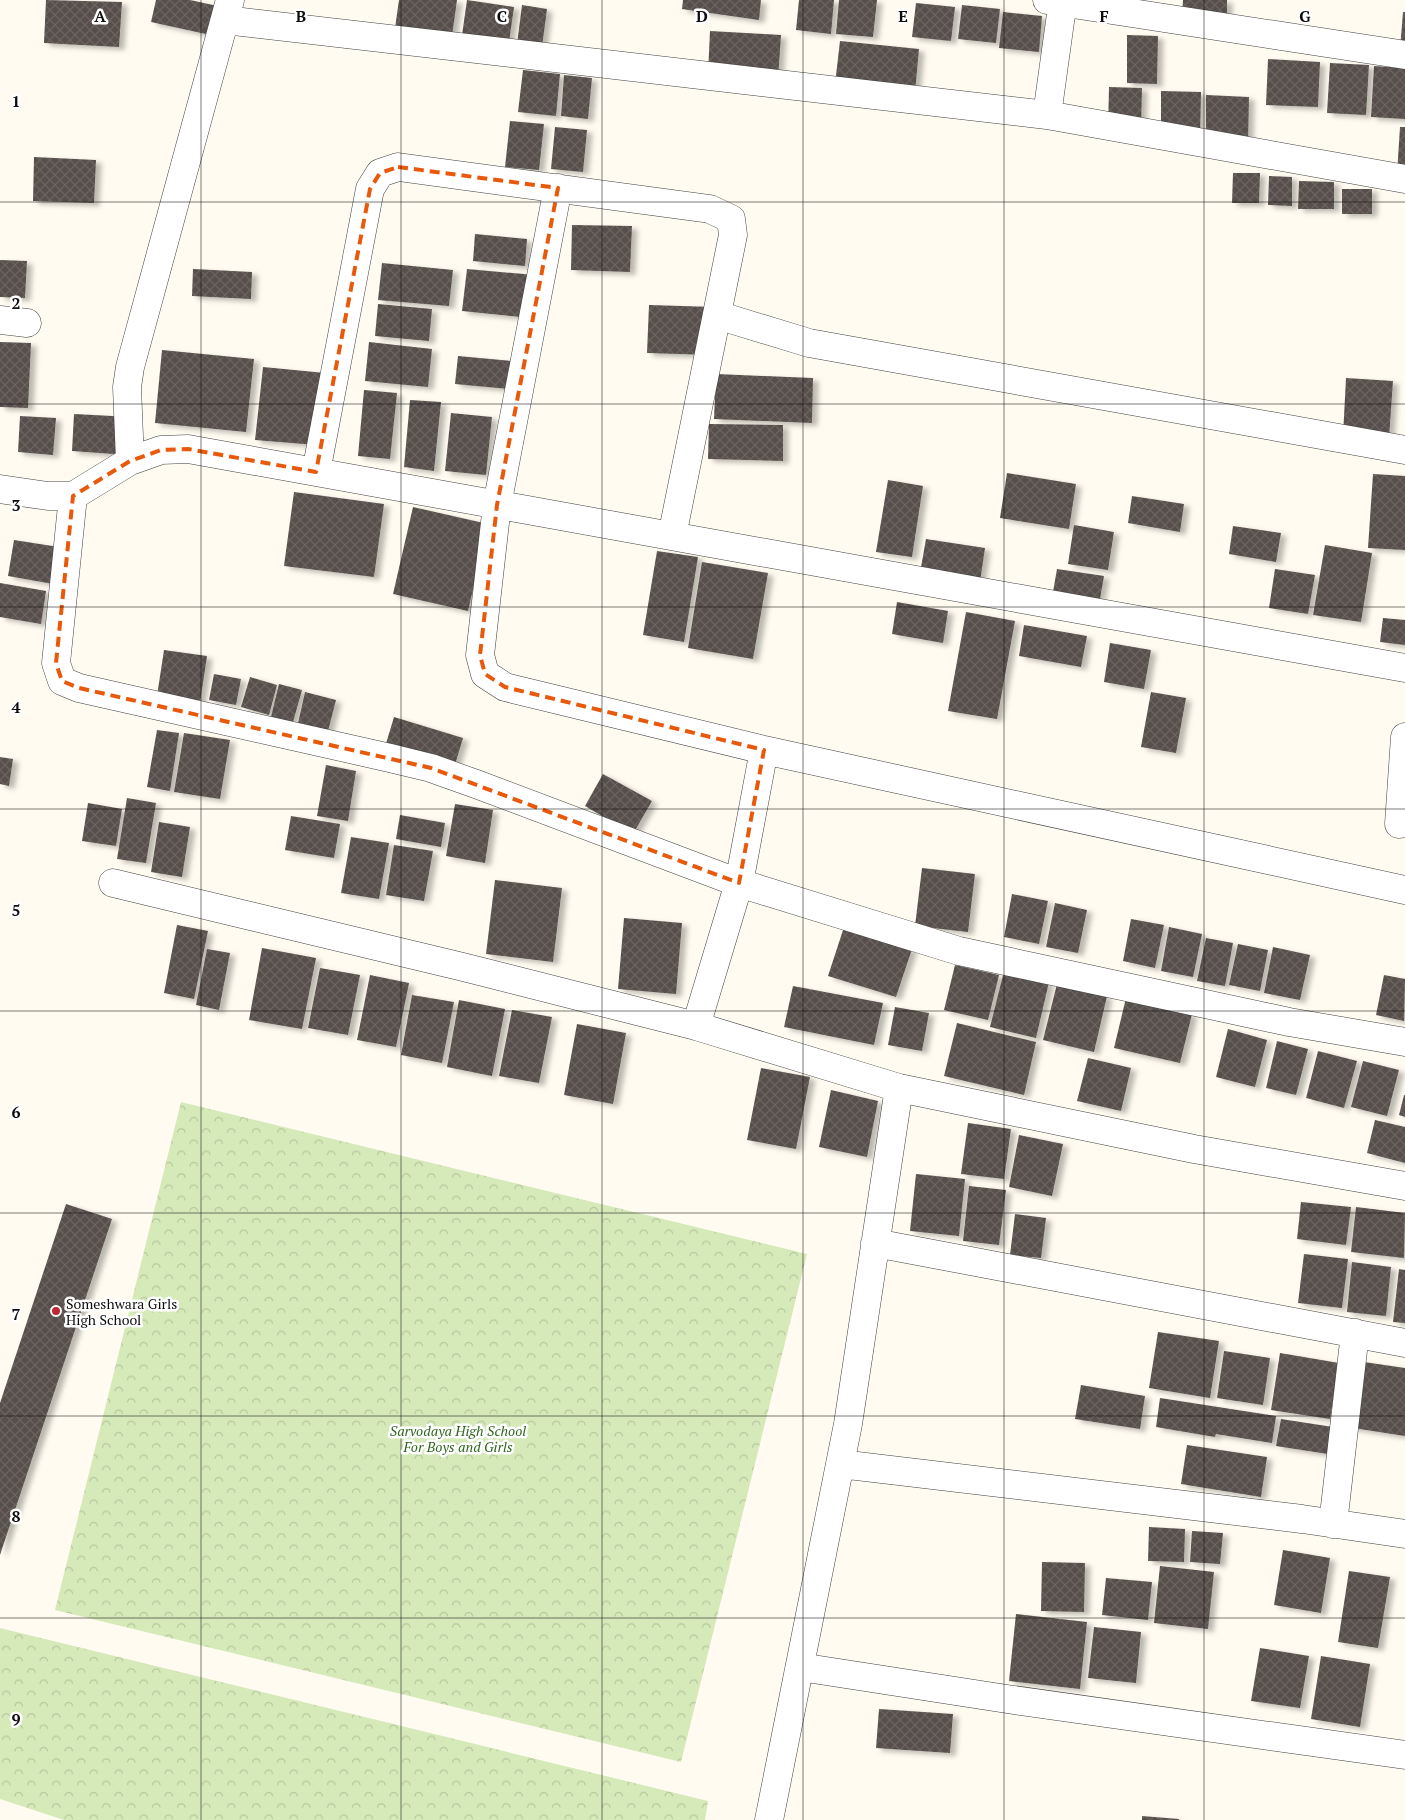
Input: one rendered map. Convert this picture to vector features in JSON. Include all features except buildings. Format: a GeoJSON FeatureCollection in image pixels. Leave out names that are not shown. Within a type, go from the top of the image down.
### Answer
{"type":"FeatureCollection","features":[{"type":"Feature","properties":{"kind":"street"},"geometry":{"type":"LineString","coordinates":[[1046,115],[1058,1],[1405,55]]}},
{"type":"Feature","properties":{"kind":"street"},"geometry":{"type":"LineString","coordinates":[[130,460],[127,387],[130,367],[227,10],[1046,115],[1405,179]]}},
{"type":"Feature","properties":{"kind":"street"},"geometry":{"type":"LineString","coordinates":[[316,472],[370,189],[380,173],[398,167],[710,209],[731,219],[733,235],[672,536]]}},
{"type":"Feature","properties":{"kind":"street"},"geometry":{"type":"LineString","coordinates":[[558,188],[497,504],[480,655],[485,674],[505,687],[764,750],[1405,890]]}},
{"type":"Feature","properties":{"kind":"street"},"geometry":{"type":"LineString","coordinates":[[717,315],[809,343],[1405,450]]}},
{"type":"Feature","properties":{"kind":"street"},"geometry":{"type":"LineString","coordinates":[[0,320],[27,323]]}},
{"type":"Feature","properties":{"kind":"street"},"geometry":{"type":"LineString","coordinates":[[0,489],[48,496],[73,496],[130,460],[161,450],[188,450],[1405,668]]}},
{"type":"Feature","properties":{"kind":"street"},"geometry":{"type":"LineString","coordinates":[[73,496],[56,663],[62,680],[79,688],[430,768],[739,883],[959,951],[1289,1022],[1405,1042]]}},
{"type":"Feature","properties":{"kind":"street"},"geometry":{"type":"LineString","coordinates":[[1399,824],[1405,737]]}},
{"type":"Feature","properties":{"kind":"street"},"geometry":{"type":"LineString","coordinates":[[696,1026],[739,883],[764,750]]}},
{"type":"Feature","properties":{"kind":"street"},"geometry":{"type":"LineString","coordinates":[[113,882],[464,967],[696,1026],[899,1088],[1194,1149],[1405,1186]]}},
{"type":"Feature","properties":{"kind":"street"},"geometry":{"type":"LineString","coordinates":[[768,1820],[848,1424],[899,1088]]}},
{"type":"Feature","properties":{"kind":"street"},"geometry":{"type":"LineString","coordinates":[[875,1243],[1405,1343]]}},
{"type":"Feature","properties":{"kind":"street"},"geometry":{"type":"LineString","coordinates":[[1333,1524],[1355,1333]]}},
{"type":"Feature","properties":{"kind":"street"},"geometry":{"type":"LineString","coordinates":[[840,1464],[1405,1534]]}},
{"type":"Feature","properties":{"kind":"street"},"geometry":{"type":"LineString","coordinates":[[800,1667],[1007,1700],[1405,1755]]}},
{"type":"Feature","properties":{"kind":"highlighted area"},"geometry":{"type":"Polygon","coordinates":[[[398,167],[558,188],[497,505],[480,655],[485,674],[505,687],[764,750],[739,883],[431,768],[79,688],[62,681],[56,663],[73,496],[130,461],[161,450],[188,449],[316,472],[370,189],[380,173],[398,167]]]}},
{"type":"Feature","properties":{"kind":"green space","name":"Sarvodaya High School For Boys and Girls"},"geometry":{"type":"Polygon","coordinates":[[[181,1102],[807,1254],[681,1762],[55,1610],[181,1102]]]}},
{"type":"Feature","properties":{"kind":"green space"},"geometry":{"type":"Polygon","coordinates":[[[0,1628],[708,1801],[705,1820],[64,1820],[0,1799],[0,1628]]]}},
{"type":"Feature","properties":{"kind":"place","name":"Someshwara Girls High School"},"geometry":{"type":"Point","coordinates":[56,1311]}}]}
